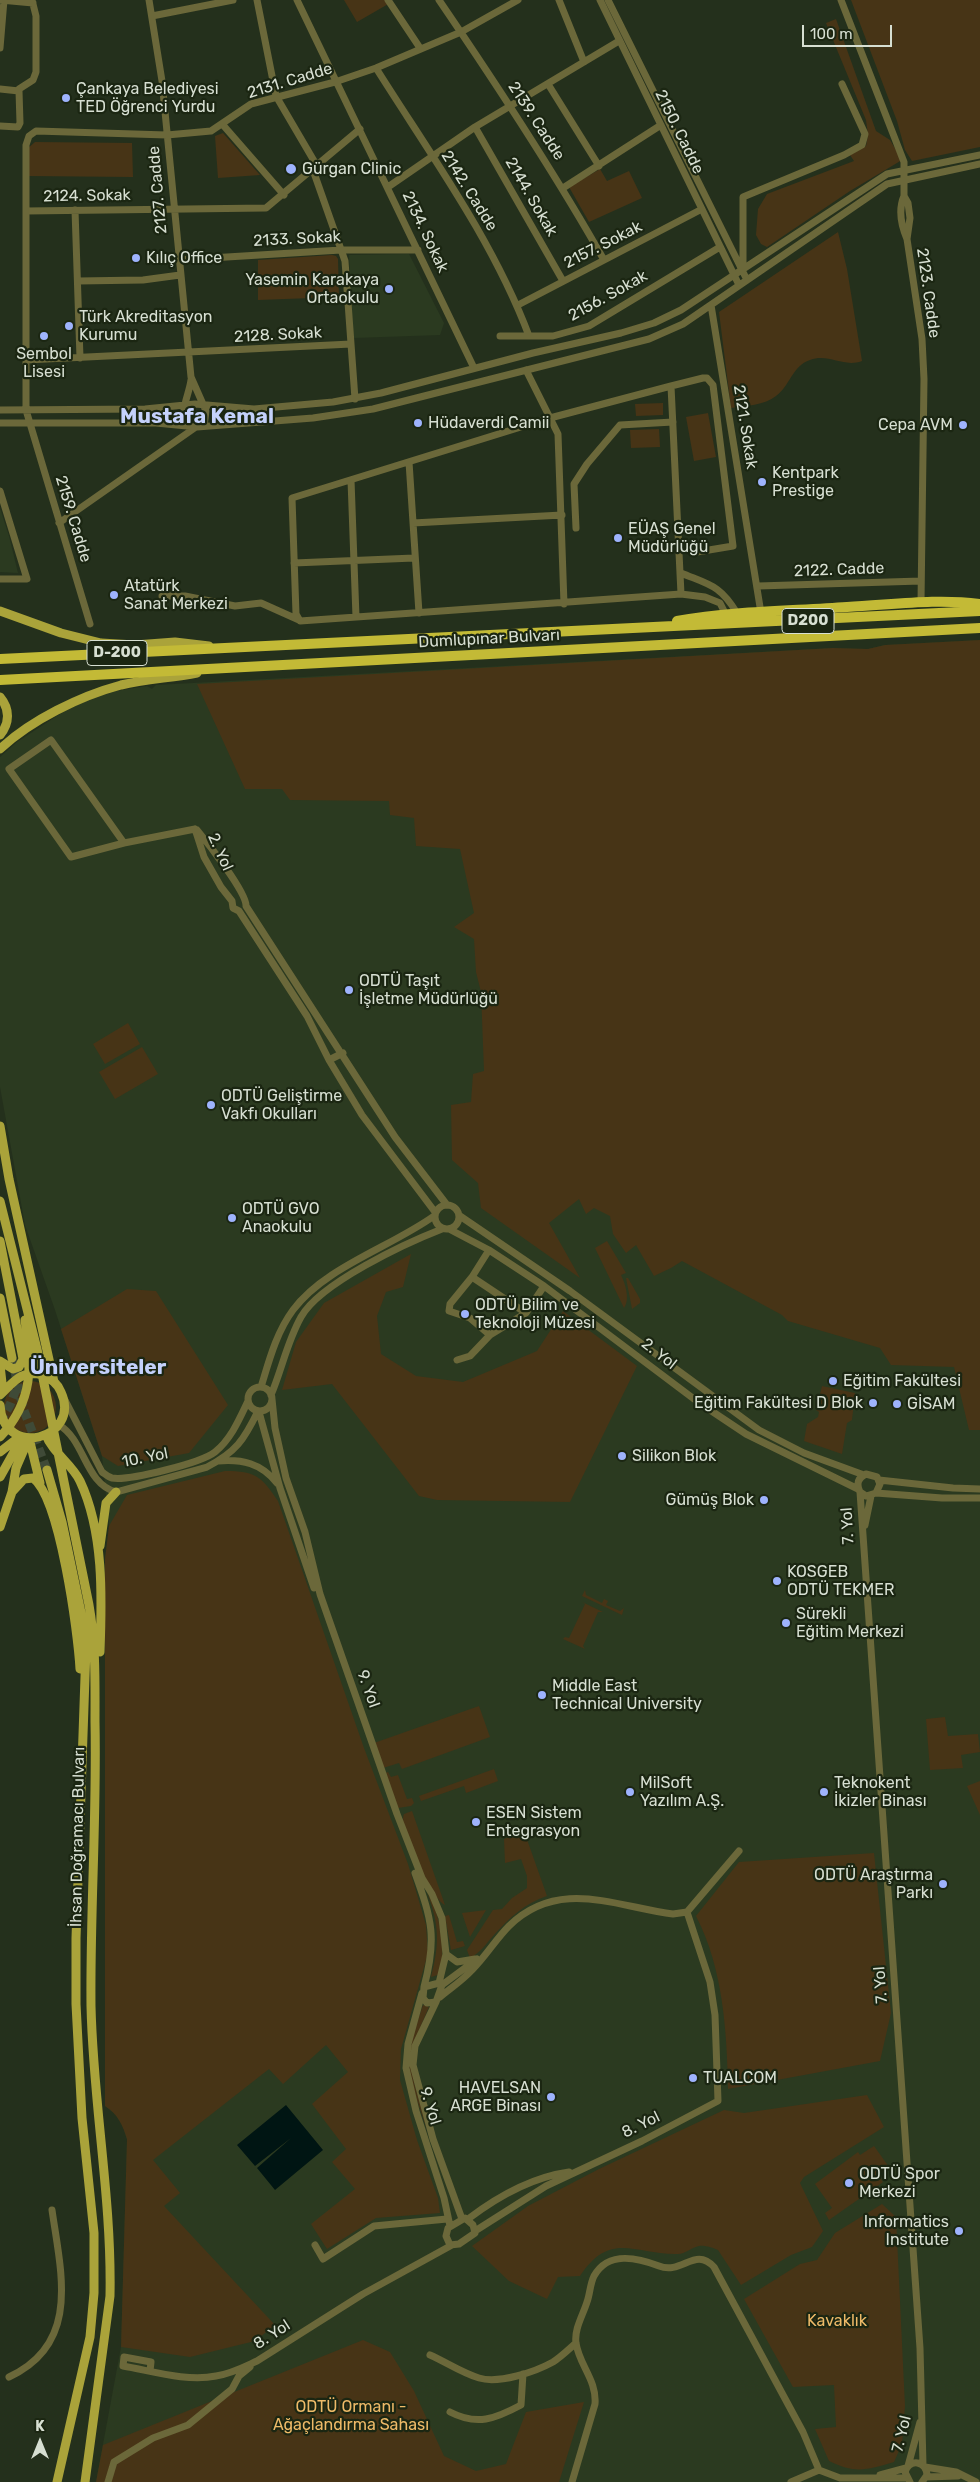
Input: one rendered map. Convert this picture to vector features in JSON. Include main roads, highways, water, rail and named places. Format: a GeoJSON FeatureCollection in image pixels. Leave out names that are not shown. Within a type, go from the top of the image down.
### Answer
{"type":"FeatureCollection","features":[{"type":"Feature","properties":{"kind":"highway"},"geometry":{"type":"LineString","coordinates":[[635,628],[737,613],[922,602],[980,604]]}},
{"type":"Feature","properties":{"kind":"highway","name":"Dumlupınar Bulvarı"},"geometry":{"type":"LineString","coordinates":[[0,658],[980,611]]}},
{"type":"Feature","properties":{"kind":"highway","name":"Dumlupınar Bulvarı"},"geometry":{"type":"LineString","coordinates":[[0,680],[980,628]]}},
{"type":"Feature","properties":{"kind":"main road"},"geometry":{"type":"LineString","coordinates":[[0,611],[61,633],[101,643],[135,645],[175,642],[234,648]]}},
{"type":"Feature","properties":{"kind":"main road"},"geometry":{"type":"LineString","coordinates":[[0,749],[56,711],[83,697],[123,685],[215,669]]}},
{"type":"Feature","properties":{"kind":"main road"},"geometry":{"type":"LineString","coordinates":[[0,697],[8,712],[5,729],[0,735]]}},
{"type":"Feature","properties":{"kind":"main road"},"geometry":{"type":"LineString","coordinates":[[0,1126],[9,1179],[54,1382],[64,1397],[64,1412],[59,1425],[46,1435],[24,1437],[0,1452]]}},
{"type":"Feature","properties":{"kind":"main road","name":"İhsan Doğramacı Bulvarı"},"geometry":{"type":"LineString","coordinates":[[0,1201],[37,1350],[92,1622],[94,1645],[96,1747],[91,2007],[98,2118],[108,2208],[110,2296],[85,2482]]}},
{"type":"Feature","properties":{"kind":"main road"},"geometry":{"type":"LineString","coordinates":[[0,1241],[24,1359],[38,1374],[54,1382]]}},
{"type":"Feature","properties":{"kind":"main road"},"geometry":{"type":"LineString","coordinates":[[0,1437],[21,1406],[30,1371],[29,1344],[15,1262]]}},
{"type":"Feature","properties":{"kind":"main road"},"geometry":{"type":"LineString","coordinates":[[0,1298],[12,1358]]}},
{"type":"Feature","properties":{"kind":"main road"},"geometry":{"type":"LineString","coordinates":[[0,1361],[13,1369],[19,1367],[24,1359]]}},
{"type":"Feature","properties":{"kind":"main road"},"geometry":{"type":"LineString","coordinates":[[0,1365],[0,1411],[6,1424],[24,1437],[40,1483],[53,1511],[78,1638],[84,1736]]}},
{"type":"Feature","properties":{"kind":"main road"},"geometry":{"type":"LineString","coordinates":[[1,1394],[14,1379],[26,1374],[38,1374]]}},
{"type":"Feature","properties":{"kind":"main road"},"geometry":{"type":"LineString","coordinates":[[46,1435],[51,1444],[69,1463],[81,1484],[94,1529],[98,1558],[101,1623],[96,1747]]}},
{"type":"Feature","properties":{"kind":"main road"},"geometry":{"type":"LineString","coordinates":[[0,1477],[24,1437]]}},
{"type":"Feature","properties":{"kind":"main road"},"geometry":{"type":"LineString","coordinates":[[0,1527],[12,1492],[24,1437]]}},
{"type":"Feature","properties":{"kind":"main road","name":"İhsan Doğramacı Bulvarı"},"geometry":{"type":"LineString","coordinates":[[47,1470],[62,1522],[83,1622],[86,1648],[76,1938],[76,2004],[82,2118],[94,2233],[94,2293],[89,2346],[57,2482]]}},
{"type":"Feature","properties":{"kind":"main road"},"geometry":{"type":"LineString","coordinates":[[12,1492],[24,1479],[33,1478],[40,1483]]}},
{"type":"Feature","properties":{"kind":"main road"},"geometry":{"type":"LineString","coordinates":[[98,1558],[103,1511],[108,1498],[116,1492]]}},
{"type":"Feature","properties":{"kind":"tunnel"},"geometry":{"type":"LineString","coordinates":[[12,1358],[23,1408],[47,1470]]}},
{"type":"Feature","properties":{"kind":"tunnel"},"geometry":{"type":"LineString","coordinates":[[0,1422],[10,1405],[17,1387]]}},
{"type":"Feature","properties":{"kind":"place","name":"Çankaya Belediyesi TED Öğrenci Yurdu"},"geometry":{"type":"Point","coordinates":[66,98]}},
{"type":"Feature","properties":{"kind":"place","name":"Gürgan Clinic"},"geometry":{"type":"Point","coordinates":[291,169]}},
{"type":"Feature","properties":{"kind":"place","name":"Kılıç Office"},"geometry":{"type":"Point","coordinates":[136,258]}},
{"type":"Feature","properties":{"kind":"place","name":"Yasemin Karakaya Ortaokulu"},"geometry":{"type":"Point","coordinates":[389,289]}},
{"type":"Feature","properties":{"kind":"place","name":"Türk Akreditasyon Kurumu"},"geometry":{"type":"Point","coordinates":[69,326]}},
{"type":"Feature","properties":{"kind":"place","name":"Sembol Lisesi"},"geometry":{"type":"Point","coordinates":[44,336]}},
{"type":"Feature","properties":{"kind":"place","name":"Hüdaverdi Camii"},"geometry":{"type":"Point","coordinates":[418,423]}},
{"type":"Feature","properties":{"kind":"place","name":"Cepa AVM"},"geometry":{"type":"Point","coordinates":[963,425]}},
{"type":"Feature","properties":{"kind":"place","name":"Kentpark Prestige"},"geometry":{"type":"Point","coordinates":[762,482]}},
{"type":"Feature","properties":{"kind":"place","name":"EÜAŞ Genel Müdürlüğü"},"geometry":{"type":"Point","coordinates":[618,538]}},
{"type":"Feature","properties":{"kind":"place","name":"Atatürk Sanat Merkezi"},"geometry":{"type":"Point","coordinates":[114,595]}},
{"type":"Feature","properties":{"kind":"place","name":"ODTÜ Taşıt İşletme Müdürlüğü"},"geometry":{"type":"Point","coordinates":[349,990]}},
{"type":"Feature","properties":{"kind":"place","name":"ODTÜ Geliştirme Vakfı Okulları"},"geometry":{"type":"Point","coordinates":[211,1105]}},
{"type":"Feature","properties":{"kind":"place","name":"ODTÜ GVO Anaokulu"},"geometry":{"type":"Point","coordinates":[232,1218]}},
{"type":"Feature","properties":{"kind":"place","name":"ODTÜ Bilim ve Teknoloji Müzesi"},"geometry":{"type":"Point","coordinates":[465,1314]}},
{"type":"Feature","properties":{"kind":"place","name":"Eğitim Fakültesi"},"geometry":{"type":"Point","coordinates":[833,1381]}},
{"type":"Feature","properties":{"kind":"place","name":"Eğitim Fakültesi D Blok"},"geometry":{"type":"Point","coordinates":[873,1403]}},
{"type":"Feature","properties":{"kind":"place","name":"GİSAM"},"geometry":{"type":"Point","coordinates":[897,1404]}},
{"type":"Feature","properties":{"kind":"place","name":"Silikon Blok"},"geometry":{"type":"Point","coordinates":[622,1456]}},
{"type":"Feature","properties":{"kind":"place","name":"Gümüş Blok"},"geometry":{"type":"Point","coordinates":[764,1500]}},
{"type":"Feature","properties":{"kind":"place","name":"KOSGEB ODTÜ TEKMER"},"geometry":{"type":"Point","coordinates":[777,1581]}},
{"type":"Feature","properties":{"kind":"place","name":"Sürekli Eğitim Merkezi"},"geometry":{"type":"Point","coordinates":[786,1623]}},
{"type":"Feature","properties":{"kind":"place","name":"Middle East Technical University"},"geometry":{"type":"Point","coordinates":[542,1695]}},
{"type":"Feature","properties":{"kind":"place","name":"MilSoft Yazılım A.Ş."},"geometry":{"type":"Point","coordinates":[630,1792]}},
{"type":"Feature","properties":{"kind":"place","name":"Teknokent İkizler Binası"},"geometry":{"type":"Point","coordinates":[824,1792]}},
{"type":"Feature","properties":{"kind":"place","name":"ESEN Sistem Entegrasyon"},"geometry":{"type":"Point","coordinates":[476,1822]}},
{"type":"Feature","properties":{"kind":"place","name":"ODTÜ Araştırma Parkı"},"geometry":{"type":"Point","coordinates":[943,1884]}},
{"type":"Feature","properties":{"kind":"place","name":"TUALCOM"},"geometry":{"type":"Point","coordinates":[693,2078]}},
{"type":"Feature","properties":{"kind":"place","name":"HAVELSAN ARGE Binası"},"geometry":{"type":"Point","coordinates":[551,2097]}},
{"type":"Feature","properties":{"kind":"place","name":"ODTÜ Spor Merkezi"},"geometry":{"type":"Point","coordinates":[849,2183]}},
{"type":"Feature","properties":{"kind":"place","name":"Informatics Institute"},"geometry":{"type":"Point","coordinates":[959,2231]}},
{"type":"Feature","properties":{"kind":"district","name":"Mustafa Kemal"},"geometry":{"type":"Point","coordinates":[197,417]}},
{"type":"Feature","properties":{"kind":"district","name":"Üniversiteler"},"geometry":{"type":"Point","coordinates":[98,1368]}},
{"type":"Feature","properties":{"kind":"park label","name":"Kavaklık"},"geometry":{"type":"Point","coordinates":[837,2321]}},
{"type":"Feature","properties":{"kind":"park label","name":"ODTÜ Ormanı - Ağaçlandırma Sahası"},"geometry":{"type":"Point","coordinates":[351,2416]}}]}
